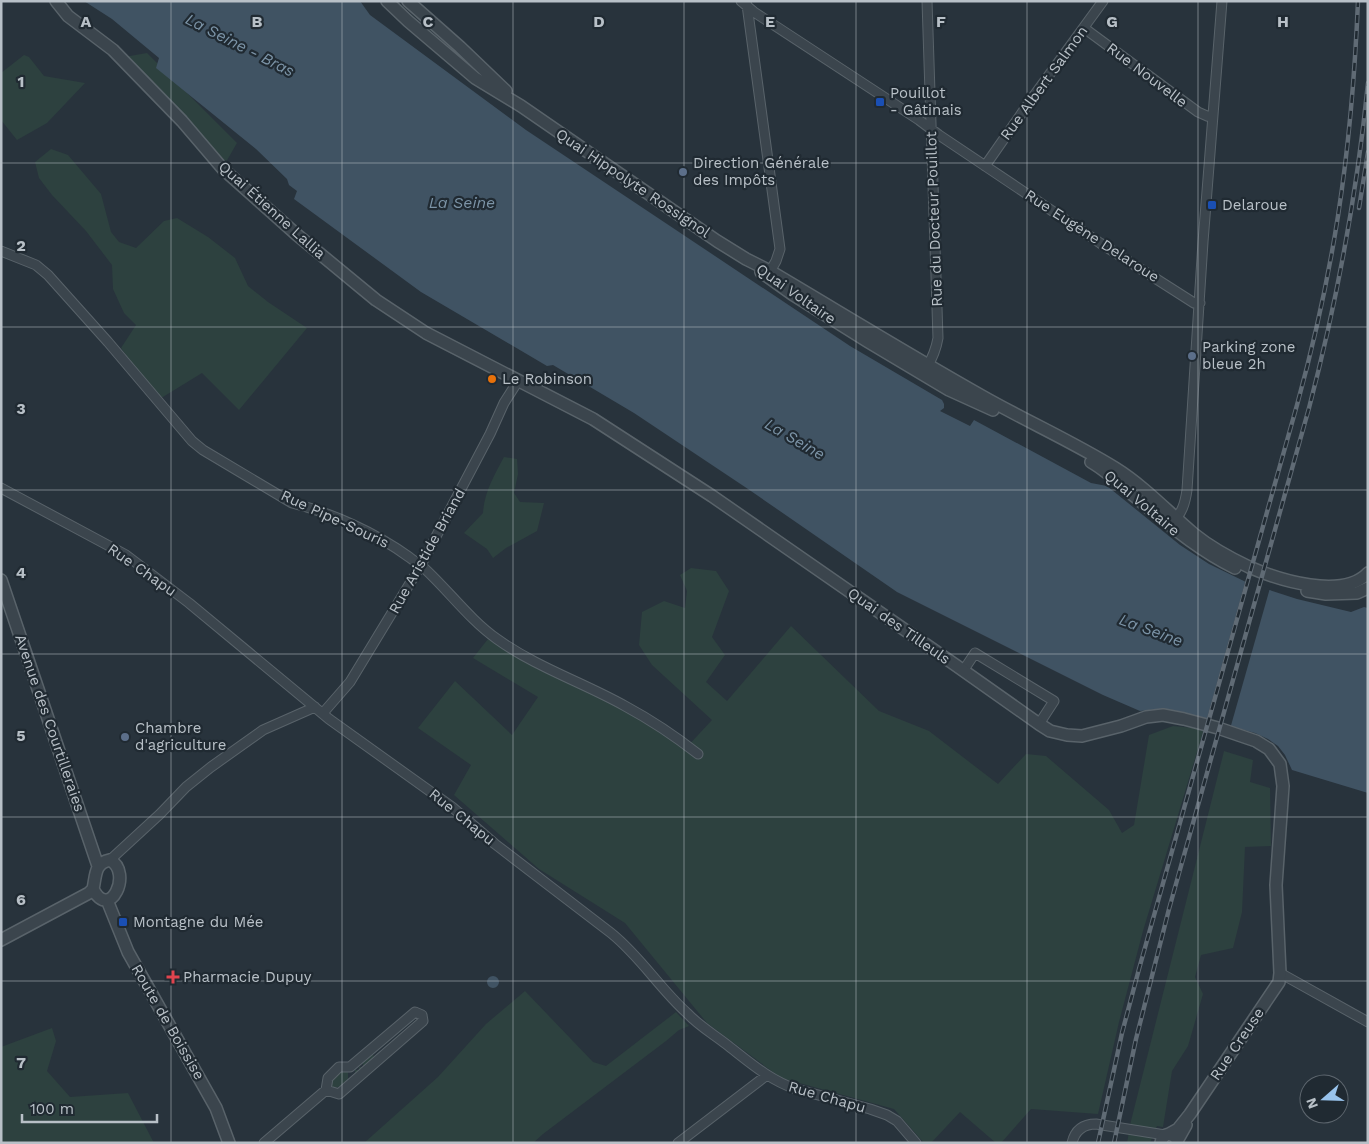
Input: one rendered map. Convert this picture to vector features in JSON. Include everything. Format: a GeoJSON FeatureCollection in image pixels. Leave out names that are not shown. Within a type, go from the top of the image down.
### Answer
{"type":"FeatureCollection","features":[{"type":"Feature","properties":{"kind":"street","name":"Quai Étienne Lallia"},"geometry":{"type":"LineString","coordinates":[[56,1],[68,16],[100,39],[120,57],[182,121],[223,169],[296,234],[376,300],[426,333],[518,381]]}},
{"type":"Feature","properties":{"kind":"street","name":"Quai Hippolyte Rossignol"},"geometry":{"type":"LineString","coordinates":[[387,1],[474,78],[521,106],[746,259]]}},
{"type":"Feature","properties":{"kind":"street","name":"Quai Hippolyte Rossignol"},"geometry":{"type":"LineString","coordinates":[[408,1],[460,47],[521,106]]}},
{"type":"Feature","properties":{"kind":"street","name":"Rue du Docteur Pouillot"},"geometry":{"type":"LineString","coordinates":[[926,370],[937,347],[938,338],[927,1]]}},
{"type":"Feature","properties":{"kind":"street","name":"Rue Albert Salmon"},"geometry":{"type":"LineString","coordinates":[[985,166],[1103,1]]}},
{"type":"Feature","properties":{"kind":"street"},"geometry":{"type":"LineString","coordinates":[[1173,522],[1186,502],[1212,117],[1222,1]]}},
{"type":"Feature","properties":{"kind":"street","name":"Rue Eugène Delaroue"},"geometry":{"type":"LineString","coordinates":[[745,3],[754,12],[931,128],[1100,243],[1194,303],[1200,303]]}},
{"type":"Feature","properties":{"kind":"street"},"geometry":{"type":"LineString","coordinates":[[745,3],[780,249],[776,261],[768,274]]}},
{"type":"Feature","properties":{"kind":"street","name":"Rue Nouvelle"},"geometry":{"type":"LineString","coordinates":[[1084,28],[1198,112],[1212,117]]}},
{"type":"Feature","properties":{"kind":"street","name":"Rue Pipe-Souris"},"geometry":{"type":"LineString","coordinates":[[1,251],[36,264],[48,275],[197,445],[292,502],[360,529],[391,544],[421,565],[485,630],[498,640],[564,676],[625,706],[667,731],[698,754]]}},
{"type":"Feature","properties":{"kind":"street","name":"Quai Voltaire"},"geometry":{"type":"LineString","coordinates":[[746,259],[792,294],[867,341],[1117,469],[1201,549],[1234,568],[1273,582],[1326,594],[1357,593],[1368,588]]}},
{"type":"Feature","properties":{"kind":"street","name":"Rue Aristide Briand"},"geometry":{"type":"LineString","coordinates":[[323,713],[350,682],[421,565],[490,434],[504,403],[518,381]]}},
{"type":"Feature","properties":{"kind":"street","name":"Quai des Tilleuls"},"geometry":{"type":"LineString","coordinates":[[518,381],[580,412],[712,496],[1050,731],[1067,736],[1082,736],[1146,717],[1163,715],[1218,728],[1256,741],[1270,749],[1280,764],[1283,786],[1276,885],[1280,973]]}},
{"type":"Feature","properties":{"kind":"street","name":"Rue Chapu"},"geometry":{"type":"LineString","coordinates":[[1,488],[126,555],[189,603],[329,719],[452,807],[495,844],[611,933],[640,960],[687,1014],[767,1075],[784,1085],[887,1115],[897,1121],[916,1143]]}},
{"type":"Feature","properties":{"kind":"street","name":"Quai Voltaire"},"geometry":{"type":"LineString","coordinates":[[1173,522],[1233,559],[1273,576],[1308,584],[1335,586],[1354,582],[1367,574]]}},
{"type":"Feature","properties":{"kind":"street","name":"Avenue des Courtilleraies"},"geometry":{"type":"LineString","coordinates":[[1,580],[6,609],[98,866]]}},
{"type":"Feature","properties":{"kind":"street"},"geometry":{"type":"LineString","coordinates":[[963,671],[975,653],[1054,701],[1039,724]]}},
{"type":"Feature","properties":{"kind":"street"},"geometry":{"type":"LineString","coordinates":[[1,940],[89,893],[93,889],[98,866],[102,862],[110,860],[186,787],[263,730],[315,707]]}},
{"type":"Feature","properties":{"kind":"street"},"geometry":{"type":"LineString","coordinates":[[93,889],[96,896],[107,900],[116,893],[120,876],[119,870],[116,864],[110,860]]}},
{"type":"Feature","properties":{"kind":"street","name":"Route de Boissise"},"geometry":{"type":"LineString","coordinates":[[107,900],[128,952],[216,1108],[229,1143]]}},
{"type":"Feature","properties":{"kind":"street"},"geometry":{"type":"LineString","coordinates":[[1280,973],[1368,1022]]}},
{"type":"Feature","properties":{"kind":"street","name":"Rue Creuse"},"geometry":{"type":"LineString","coordinates":[[1168,1140],[1190,1114],[1274,990],[1280,973]]}},
{"type":"Feature","properties":{"kind":"street"},"geometry":{"type":"LineString","coordinates":[[264,1143],[326,1090],[328,1078],[339,1067],[350,1067],[415,1012],[422,1015],[423,1021],[339,1094],[326,1090]]}},
{"type":"Feature","properties":{"kind":"street"},"geometry":{"type":"LineString","coordinates":[[678,1143],[767,1075]]}},
{"type":"Feature","properties":{"kind":"street"},"geometry":{"type":"LineString","coordinates":[[1072,1143],[1077,1131],[1091,1124],[1127,1129],[1168,1140]]}},
{"type":"Feature","properties":{"kind":"green space"},"geometry":{"type":"Polygon","coordinates":[[[147,53],[237,143],[226,162],[124,57],[147,53]]]}},
{"type":"Feature","properties":{"kind":"green space"},"geometry":{"type":"Polygon","coordinates":[[[24,55],[29,57],[44,76],[85,83],[47,123],[17,140],[1,120],[1,73],[24,55]]]}},
{"type":"Feature","properties":{"kind":"green space"},"geometry":{"type":"Polygon","coordinates":[[[51,149],[68,155],[101,194],[111,232],[119,242],[136,248],[164,221],[177,218],[208,237],[235,258],[248,286],[307,328],[239,410],[202,373],[158,400],[121,348],[136,325],[124,313],[113,289],[112,265],[86,231],[52,195],[39,178],[35,162],[51,149]]]}},
{"type":"Feature","properties":{"kind":"green space"},"geometry":{"type":"Polygon","coordinates":[[[504,457],[517,459],[518,474],[514,493],[520,502],[544,503],[537,531],[506,548],[493,558],[487,549],[464,533],[483,513],[488,491],[504,457]]]}},
{"type":"Feature","properties":{"kind":"green space"},"geometry":{"type":"Polygon","coordinates":[[[691,568],[716,571],[729,591],[712,637],[725,655],[706,682],[727,701],[791,626],[879,711],[929,731],[998,784],[1026,754],[1046,756],[1109,810],[1122,833],[1134,825],[1149,735],[1173,726],[1204,729],[1143,931],[1119,1022],[1098,1114],[1031,1109],[1001,1143],[996,1143],[960,1112],[931,1143],[924,1143],[894,1109],[781,1078],[707,1023],[625,923],[539,869],[454,795],[471,765],[418,728],[455,681],[512,735],[538,697],[473,658],[488,639],[621,708],[685,749],[712,720],[652,665],[639,645],[642,612],[664,601],[685,608],[687,591],[680,575],[691,568]]]}},
{"type":"Feature","properties":{"kind":"green space"},"geometry":{"type":"Polygon","coordinates":[[[1224,751],[1253,760],[1250,782],[1270,788],[1271,846],[1245,847],[1242,912],[1233,948],[1201,955],[1195,977],[1203,994],[1188,1046],[1172,1071],[1163,1127],[1157,1126],[1150,1143],[1127,1143],[1131,1121],[1224,751]]]}},
{"type":"Feature","properties":{"kind":"green space"},"geometry":{"type":"Polygon","coordinates":[[[525,991],[593,1062],[606,1066],[676,1012],[689,1026],[679,1030],[533,1143],[364,1143],[438,1077],[486,1024],[525,991]]]}},
{"type":"Feature","properties":{"kind":"green space"},"geometry":{"type":"Polygon","coordinates":[[[52,1028],[56,1041],[47,1071],[70,1097],[128,1093],[154,1143],[1,1143],[1,1047],[52,1028]]]}},
{"type":"Feature","properties":{"kind":"green space"},"geometry":{"type":"Polygon","coordinates":[[[371,1053],[374,1058],[355,1074],[355,1070],[348,1072],[348,1080],[338,1087],[331,1086],[330,1082],[338,1072],[357,1064],[356,1070],[359,1070],[359,1067],[363,1067],[363,1059],[371,1053]]]}},
{"type":"Feature","properties":{"kind":"water","name":"La Seine"},"geometry":{"type":"Polygon","coordinates":[[[84,1],[360,1],[370,15],[526,130],[850,346],[942,400],[944,408],[940,411],[970,426],[974,420],[1091,483],[1107,486],[1180,545],[1209,564],[1248,583],[1297,599],[1351,612],[1364,607],[1368,608],[1368,793],[1292,770],[1285,755],[1278,746],[1255,733],[1172,710],[1140,711],[1103,695],[897,592],[634,413],[553,365],[547,366],[421,292],[294,199],[297,191],[289,185],[287,179],[256,149],[156,68],[159,58],[112,19],[84,1]]]}},
{"type":"Feature","properties":{"kind":"water"},"geometry":{"type":"Polygon","coordinates":[[[491,976],[495,976],[499,982],[495,988],[491,988],[487,984],[487,980],[491,976]]]}},
{"type":"Feature","properties":{"kind":"pier"},"geometry":{"type":"Polygon","coordinates":[[[1246,579],[1270,588],[1230,729],[1206,722],[1246,579]]]}},
{"type":"Feature","properties":{"kind":"railway"},"geometry":{"type":"LineString","coordinates":[[1098,1143],[1122,1033],[1139,969],[1315,335],[1330,264],[1342,189],[1351,109],[1358,1]]}},
{"type":"Feature","properties":{"kind":"railway"},"geometry":{"type":"LineString","coordinates":[[1114,1143],[1136,1039],[1169,909],[1319,368],[1345,247],[1368,83]]}},
{"type":"Feature","properties":{"kind":"railway"},"geometry":{"type":"LineString","coordinates":[[1359,208],[1368,152]]}},
{"type":"Feature","properties":{"kind":"place","name":"Pouillot - Gâtinais"},"geometry":{"type":"Point","coordinates":[880,102]}},
{"type":"Feature","properties":{"kind":"place","name":"Direction Générale des Impôts"},"geometry":{"type":"Point","coordinates":[683,172]}},
{"type":"Feature","properties":{"kind":"place","name":"Delaroue"},"geometry":{"type":"Point","coordinates":[1212,205]}},
{"type":"Feature","properties":{"kind":"place","name":"Parking zone bleue 2h"},"geometry":{"type":"Point","coordinates":[1192,356]}},
{"type":"Feature","properties":{"kind":"place","name":"Le Robinson"},"geometry":{"type":"Point","coordinates":[492,379]}},
{"type":"Feature","properties":{"kind":"place","name":"Chambre d'agriculture"},"geometry":{"type":"Point","coordinates":[125,737]}},
{"type":"Feature","properties":{"kind":"place","name":"Montagne du Mée"},"geometry":{"type":"Point","coordinates":[123,922]}},
{"type":"Feature","properties":{"kind":"place","name":"Pharmacie Dupuy"},"geometry":{"type":"Point","coordinates":[173,977]}},
{"type":"Feature","properties":{"kind":"water label","name":"La Seine - Bras"},"geometry":{"type":"Point","coordinates":[240,45]}}]}
